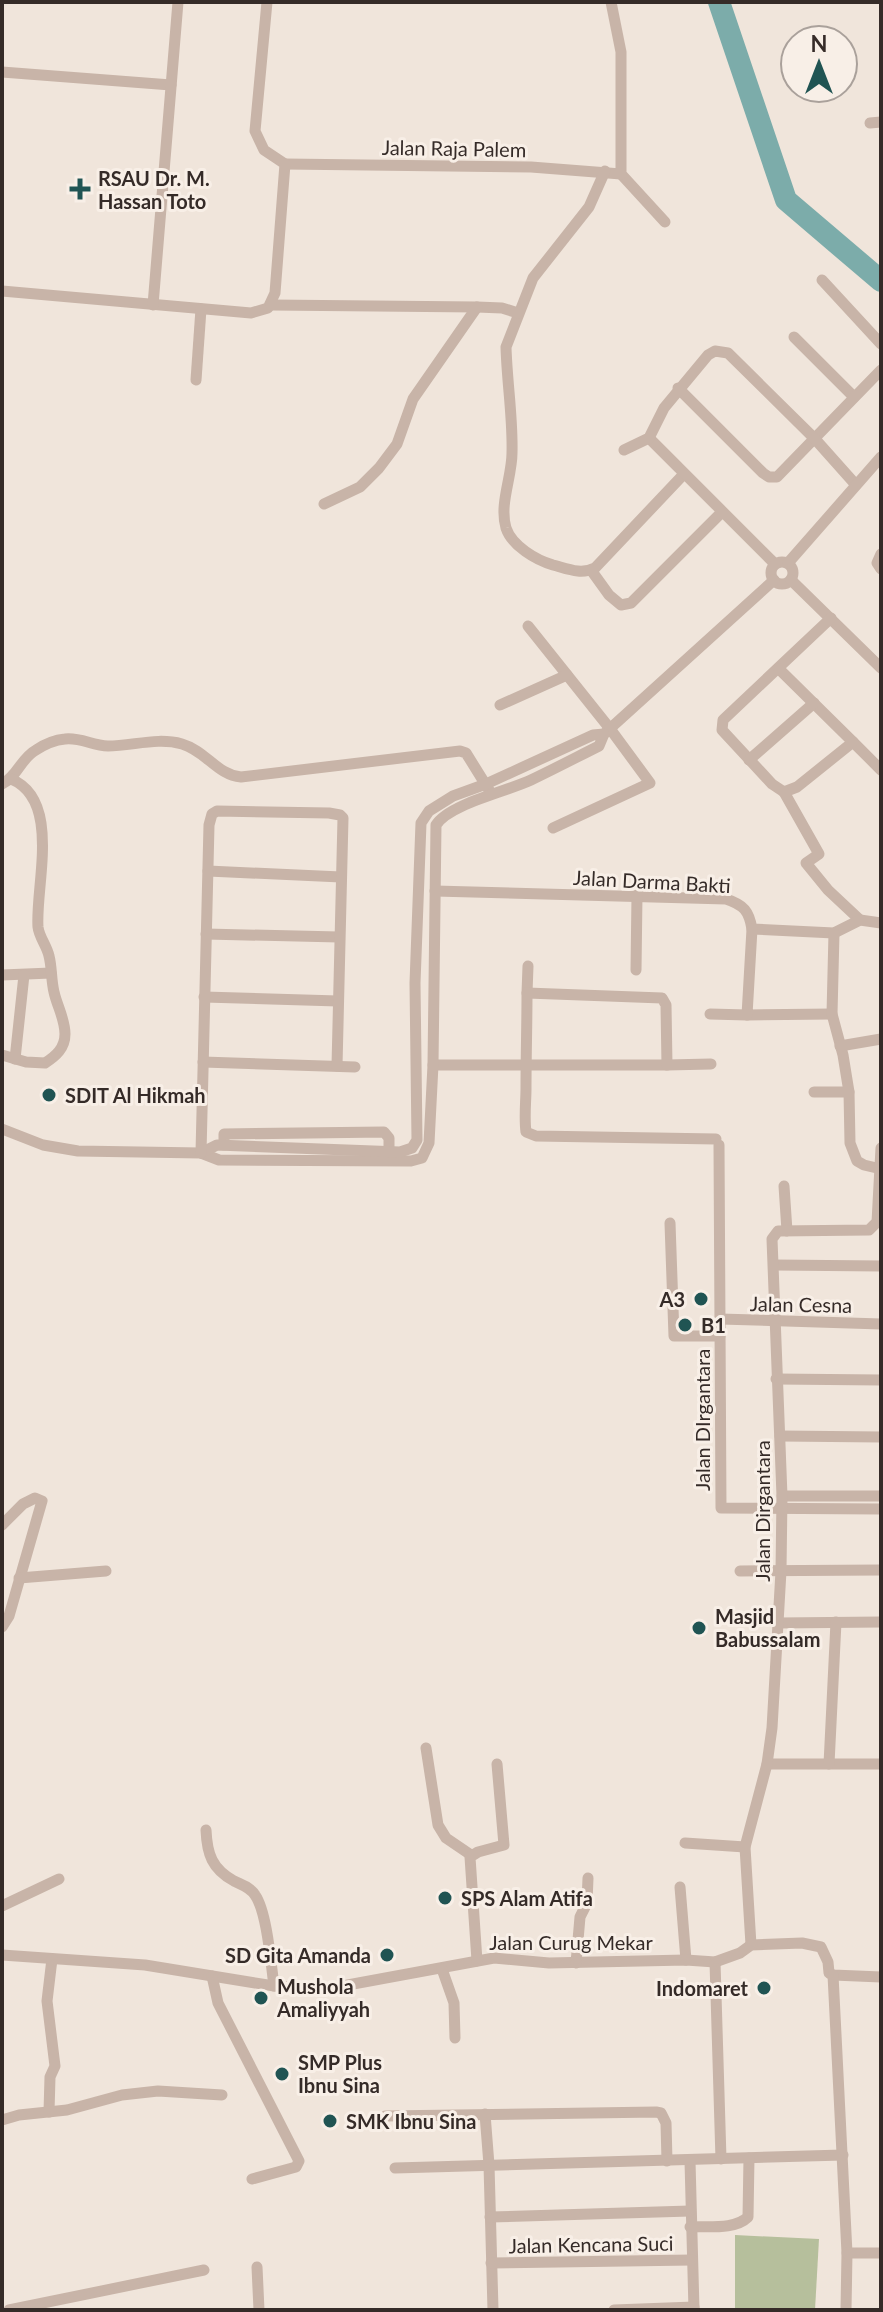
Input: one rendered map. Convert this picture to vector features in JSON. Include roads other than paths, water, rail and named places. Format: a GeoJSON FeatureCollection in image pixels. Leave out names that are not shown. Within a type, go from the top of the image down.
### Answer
{"type":"FeatureCollection","features":[{"type":"Feature","properties":{"kind":"street"},"geometry":{"type":"LineString","coordinates":[[153,305],[178,2]]}},
{"type":"Feature","properties":{"kind":"street"},"geometry":{"type":"LineString","coordinates":[[267,2],[255,131],[264,150],[285,164],[275,293],[271,305]]}},
{"type":"Feature","properties":{"kind":"street"},"geometry":{"type":"LineString","coordinates":[[611,2],[621,52],[621,174],[665,222]]}},
{"type":"Feature","properties":{"kind":"street"},"geometry":{"type":"LineString","coordinates":[[2,72],[171,85]]}},
{"type":"Feature","properties":{"kind":"street","name":"Jalan Raja Palem"},"geometry":{"type":"LineString","coordinates":[[285,164],[605,171],[621,174]]}},
{"type":"Feature","properties":{"kind":"street"},"geometry":{"type":"LineString","coordinates":[[605,171],[589,207],[533,278],[506,347],[512,450],[504,503],[506,529],[516,544],[540,561],[578,572],[591,570],[683,475]]}},
{"type":"Feature","properties":{"kind":"street"},"geometry":{"type":"LineString","coordinates":[[822,280],[881,344]]}},
{"type":"Feature","properties":{"kind":"street"},"geometry":{"type":"LineString","coordinates":[[2,291],[251,313],[271,305],[477,307],[502,308],[518,313]]}},
{"type":"Feature","properties":{"kind":"street"},"geometry":{"type":"LineString","coordinates":[[324,504],[360,487],[379,468],[397,444],[413,399],[477,307]]}},
{"type":"Feature","properties":{"kind":"street"},"geometry":{"type":"LineString","coordinates":[[196,380],[201,309]]}},
{"type":"Feature","properties":{"kind":"street"},"geometry":{"type":"LineString","coordinates":[[794,337],[854,397]]}},
{"type":"Feature","properties":{"kind":"street"},"geometry":{"type":"LineString","coordinates":[[624,450],[649,438],[678,388],[708,355],[722,351],[728,353],[815,439],[856,485]]}},
{"type":"Feature","properties":{"kind":"street"},"geometry":{"type":"LineString","coordinates":[[678,388],[769,477],[777,477],[881,370]]}},
{"type":"Feature","properties":{"kind":"street"},"geometry":{"type":"LineString","coordinates":[[649,438],[775,564]]}},
{"type":"Feature","properties":{"kind":"street"},"geometry":{"type":"LineString","coordinates":[[788,563],[881,457]]}},
{"type":"Feature","properties":{"kind":"street"},"geometry":{"type":"LineString","coordinates":[[591,570],[609,595],[621,605],[631,603],[722,512]]}},
{"type":"Feature","properties":{"kind":"street"},"geometry":{"type":"LineString","coordinates":[[881,554],[877,563],[881,569]]}},
{"type":"Feature","properties":{"kind":"street"},"geometry":{"type":"LineString","coordinates":[[782,561],[788,563],[793,571],[791,580],[780,584],[774,580],[771,574],[775,564],[782,561]]}},
{"type":"Feature","properties":{"kind":"street"},"geometry":{"type":"LineString","coordinates":[[2,1129],[43,1145],[78,1151],[201,1153],[219,1160],[419,1160],[429,1143],[433,1065],[436,825],[441,818],[599,746],[608,732],[774,580]]}},
{"type":"Feature","properties":{"kind":"street"},"geometry":{"type":"LineString","coordinates":[[791,580],[881,668]]}},
{"type":"Feature","properties":{"kind":"street"},"geometry":{"type":"LineString","coordinates":[[831,618],[721,723],[723,733],[772,784],[784,792],[819,854],[806,863],[828,890],[860,920],[879,925]]}},
{"type":"Feature","properties":{"kind":"street"},"geometry":{"type":"LineString","coordinates":[[528,626],[650,783],[553,828]]}},
{"type":"Feature","properties":{"kind":"street"},"geometry":{"type":"LineString","coordinates":[[779,669],[881,770]]}},
{"type":"Feature","properties":{"kind":"street"},"geometry":{"type":"LineString","coordinates":[[500,705],[567,675]]}},
{"type":"Feature","properties":{"kind":"street"},"geometry":{"type":"LineString","coordinates":[[749,760],[814,703]]}},
{"type":"Feature","properties":{"kind":"street"},"geometry":{"type":"LineString","coordinates":[[201,1153],[217,1145],[408,1150],[417,1140],[415,983],[421,823],[438,804],[593,735],[608,732]]}},
{"type":"Feature","properties":{"kind":"street"},"geometry":{"type":"LineString","coordinates":[[6,782],[27,755],[56,740],[72,738],[106,746],[156,741],[182,744],[206,756],[227,775],[241,777],[460,751],[466,753],[491,797]]}},
{"type":"Feature","properties":{"kind":"street"},"geometry":{"type":"LineString","coordinates":[[784,792],[797,787],[853,742]]}},
{"type":"Feature","properties":{"kind":"street"},"geometry":{"type":"LineString","coordinates":[[2,1055],[45,1063],[61,1051],[65,1037],[50,956],[38,931],[41,827],[30,792],[21,783],[6,782]]}},
{"type":"Feature","properties":{"kind":"street"},"geometry":{"type":"LineString","coordinates":[[201,1153],[210,819],[217,811],[329,813],[340,815],[344,821],[337,1066]]}},
{"type":"Feature","properties":{"kind":"street"},"geometry":{"type":"LineString","coordinates":[[208,871],[341,877]]}},
{"type":"Feature","properties":{"kind":"street","name":"Jalan Darma Bakti"},"geometry":{"type":"LineString","coordinates":[[435,891],[726,899],[743,905],[750,914],[752,929]]}},
{"type":"Feature","properties":{"kind":"street"},"geometry":{"type":"LineString","coordinates":[[636,970],[637,895]]}},
{"type":"Feature","properties":{"kind":"street"},"geometry":{"type":"LineString","coordinates":[[747,1015],[752,929],[834,933],[860,920]]}},
{"type":"Feature","properties":{"kind":"street"},"geometry":{"type":"LineString","coordinates":[[834,933],[832,1014],[849,1092],[850,1143],[857,1161],[880,1169]]}},
{"type":"Feature","properties":{"kind":"street"},"geometry":{"type":"LineString","coordinates":[[206,934],[339,937]]}},
{"type":"Feature","properties":{"kind":"street"},"geometry":{"type":"LineString","coordinates":[[526,1065],[528,966]]}},
{"type":"Feature","properties":{"kind":"street"},"geometry":{"type":"LineString","coordinates":[[2,975],[51,973]]}},
{"type":"Feature","properties":{"kind":"street"},"geometry":{"type":"LineString","coordinates":[[15,1059],[24,975]]}},
{"type":"Feature","properties":{"kind":"street"},"geometry":{"type":"LineString","coordinates":[[415,983],[434,983]]}},
{"type":"Feature","properties":{"kind":"street"},"geometry":{"type":"LineString","coordinates":[[527,993],[662,998],[666,1005],[667,1065]]}},
{"type":"Feature","properties":{"kind":"street"},"geometry":{"type":"LineString","coordinates":[[204,997],[338,1001]]}},
{"type":"Feature","properties":{"kind":"street"},"geometry":{"type":"LineString","coordinates":[[710,1014],[832,1014]]}},
{"type":"Feature","properties":{"kind":"street"},"geometry":{"type":"LineString","coordinates":[[840,1046],[881,1039]]}},
{"type":"Feature","properties":{"kind":"street"},"geometry":{"type":"LineString","coordinates":[[203,1062],[355,1067]]}},
{"type":"Feature","properties":{"kind":"street"},"geometry":{"type":"LineString","coordinates":[[433,1065],[711,1064]]}},
{"type":"Feature","properties":{"kind":"street","name":"Jalan DIrgantara"},"geometry":{"type":"LineString","coordinates":[[526,1065],[526,1132],[717,1142],[721,1508],[782,1502]]}},
{"type":"Feature","properties":{"kind":"street"},"geometry":{"type":"LineString","coordinates":[[814,1092],[849,1092]]}},
{"type":"Feature","properties":{"kind":"street"},"geometry":{"type":"LineString","coordinates":[[224,1145],[224,1134],[384,1132],[389,1138],[389,1150]]}},
{"type":"Feature","properties":{"kind":"street"},"geometry":{"type":"LineString","coordinates":[[881,1148],[877,1222],[869,1230],[787,1231],[773,1234],[771,1250],[774,1265],[881,1266]]}},
{"type":"Feature","properties":{"kind":"street"},"geometry":{"type":"LineString","coordinates":[[784,1186],[787,1231]]}},
{"type":"Feature","properties":{"kind":"street"},"geometry":{"type":"LineString","coordinates":[[670,1223],[674,1336],[720,1336]]}},
{"type":"Feature","properties":{"kind":"street","name":"Jalan Dirgantara"},"geometry":{"type":"LineString","coordinates":[[751,1945],[745,1847],[767,1764],[772,1728],[781,1571],[782,1502],[774,1265]]}},
{"type":"Feature","properties":{"kind":"street","name":"Jalan Cesna"},"geometry":{"type":"LineString","coordinates":[[720,1319],[881,1324]]}},
{"type":"Feature","properties":{"kind":"street"},"geometry":{"type":"LineString","coordinates":[[776,1379],[881,1380]]}},
{"type":"Feature","properties":{"kind":"street"},"geometry":{"type":"LineString","coordinates":[[780,1436],[881,1437]]}},
{"type":"Feature","properties":{"kind":"street"},"geometry":{"type":"LineString","coordinates":[[782,1502],[881,1496]]}},
{"type":"Feature","properties":{"kind":"street"},"geometry":{"type":"LineString","coordinates":[[2,1525],[23,1504],[35,1498],[42,1501],[9,1616],[2,1627]]}},
{"type":"Feature","properties":{"kind":"street"},"geometry":{"type":"LineString","coordinates":[[782,1502],[881,1509]]}},
{"type":"Feature","properties":{"kind":"street"},"geometry":{"type":"LineString","coordinates":[[740,1571],[881,1570]]}},
{"type":"Feature","properties":{"kind":"street"},"geometry":{"type":"LineString","coordinates":[[19,1578],[106,1571]]}},
{"type":"Feature","properties":{"kind":"street"},"geometry":{"type":"LineString","coordinates":[[829,1764],[836,1622]]}},
{"type":"Feature","properties":{"kind":"street"},"geometry":{"type":"LineString","coordinates":[[778,1623],[881,1622]]}},
{"type":"Feature","properties":{"kind":"street"},"geometry":{"type":"LineString","coordinates":[[426,1748],[438,1825],[446,1838],[471,1855]]}},
{"type":"Feature","properties":{"kind":"street"},"geometry":{"type":"LineString","coordinates":[[471,1855],[504,1845],[497,1764]]}},
{"type":"Feature","properties":{"kind":"street"},"geometry":{"type":"LineString","coordinates":[[767,1764],[881,1764]]}},
{"type":"Feature","properties":{"kind":"street"},"geometry":{"type":"LineString","coordinates":[[206,1830],[210,1859],[220,1872],[257,1897],[270,1952],[274,1986]]}},
{"type":"Feature","properties":{"kind":"street"},"geometry":{"type":"LineString","coordinates":[[685,1843],[745,1847]]}},
{"type":"Feature","properties":{"kind":"street"},"geometry":{"type":"LineString","coordinates":[[471,1855],[477,1961]]}},
{"type":"Feature","properties":{"kind":"street"},"geometry":{"type":"LineString","coordinates":[[576,1963],[580,1917],[587,1903],[588,1878]]}},
{"type":"Feature","properties":{"kind":"street"},"geometry":{"type":"LineString","coordinates":[[2,1906],[59,1879]]}},
{"type":"Feature","properties":{"kind":"street"},"geometry":{"type":"LineString","coordinates":[[680,1887],[686,1960]]}},
{"type":"Feature","properties":{"kind":"street","name":"Jalan Curug Mekar"},"geometry":{"type":"LineString","coordinates":[[2,1955],[145,1965],[274,1986],[326,1989],[494,1958],[549,1963],[715,1962],[740,1953],[751,1945],[813,1944],[821,1947],[829,1973],[833,1975]]}},
{"type":"Feature","properties":{"kind":"street"},"geometry":{"type":"LineString","coordinates":[[49,2112],[50,2077],[55,2066],[47,2001],[52,1959]]}},
{"type":"Feature","properties":{"kind":"street"},"geometry":{"type":"LineString","coordinates":[[715,1962],[721,2159]]}},
{"type":"Feature","properties":{"kind":"street"},"geometry":{"type":"LineString","coordinates":[[442,1969],[454,2003],[455,2038]]}},
{"type":"Feature","properties":{"kind":"street"},"geometry":{"type":"LineString","coordinates":[[846,2310],[847,2253],[833,1975],[881,1977]]}},
{"type":"Feature","properties":{"kind":"street"},"geometry":{"type":"LineString","coordinates":[[212,1976],[218,2003],[299,2161],[296,2167],[252,2179]]}},
{"type":"Feature","properties":{"kind":"street"},"geometry":{"type":"LineString","coordinates":[[2,2120],[67,2110],[122,2095],[158,2091],[222,2095]]}},
{"type":"Feature","properties":{"kind":"street"},"geometry":{"type":"LineString","coordinates":[[385,2116],[661,2113],[666,2123],[667,2161]]}},
{"type":"Feature","properties":{"kind":"street"},"geometry":{"type":"LineString","coordinates":[[485,2114],[493,2310]]}},
{"type":"Feature","properties":{"kind":"street"},"geometry":{"type":"LineString","coordinates":[[395,2168],[843,2155]]}},
{"type":"Feature","properties":{"kind":"street"},"geometry":{"type":"LineString","coordinates":[[690,2227],[736,2225],[745,2221],[748,2217],[749,2158]]}},
{"type":"Feature","properties":{"kind":"street"},"geometry":{"type":"LineString","coordinates":[[614,2310],[694,2308],[690,2161]]}},
{"type":"Feature","properties":{"kind":"street"},"geometry":{"type":"LineString","coordinates":[[490,2217],[690,2211]]}},
{"type":"Feature","properties":{"kind":"street"},"geometry":{"type":"LineString","coordinates":[[847,2253],[881,2253]]}},
{"type":"Feature","properties":{"kind":"street","name":"Jalan Kencana Suci"},"geometry":{"type":"LineString","coordinates":[[491,2263],[692,2260]]}},
{"type":"Feature","properties":{"kind":"street"},"geometry":{"type":"LineString","coordinates":[[257,2267],[259,2310]]}},
{"type":"Feature","properties":{"kind":"street"},"geometry":{"type":"LineString","coordinates":[[15,2309],[204,2270]]}},
{"type":"Feature","properties":{"kind":"waterway"},"geometry":{"type":"LineString","coordinates":[[719,2],[786,200],[881,281]]}},
{"type":"Feature","properties":{"kind":"place","name":"RSAU Dr. M. Hassan Toto"},"geometry":{"type":"Point","coordinates":[80,189]}},
{"type":"Feature","properties":{"kind":"place","name":"SDIT Al Hikmah"},"geometry":{"type":"Point","coordinates":[49,1095]}},
{"type":"Feature","properties":{"kind":"place","name":"A3"},"geometry":{"type":"Point","coordinates":[701,1299]}},
{"type":"Feature","properties":{"kind":"place","name":"B1"},"geometry":{"type":"Point","coordinates":[685,1325]}},
{"type":"Feature","properties":{"kind":"place","name":"Masjid Babussalam"},"geometry":{"type":"Point","coordinates":[699,1628]}},
{"type":"Feature","properties":{"kind":"place","name":"SPS Alam Atifa"},"geometry":{"type":"Point","coordinates":[445,1898]}},
{"type":"Feature","properties":{"kind":"place","name":"SD Gita Amanda"},"geometry":{"type":"Point","coordinates":[387,1955]}},
{"type":"Feature","properties":{"kind":"place","name":"Indomaret"},"geometry":{"type":"Point","coordinates":[764,1988]}},
{"type":"Feature","properties":{"kind":"place","name":"Mushola Amaliyyah"},"geometry":{"type":"Point","coordinates":[261,1998]}},
{"type":"Feature","properties":{"kind":"place","name":"SMP Plus Ibnu Sina"},"geometry":{"type":"Point","coordinates":[282,2074]}},
{"type":"Feature","properties":{"kind":"place","name":"SMK Ibnu Sina"},"geometry":{"type":"Point","coordinates":[330,2121]}}]}
